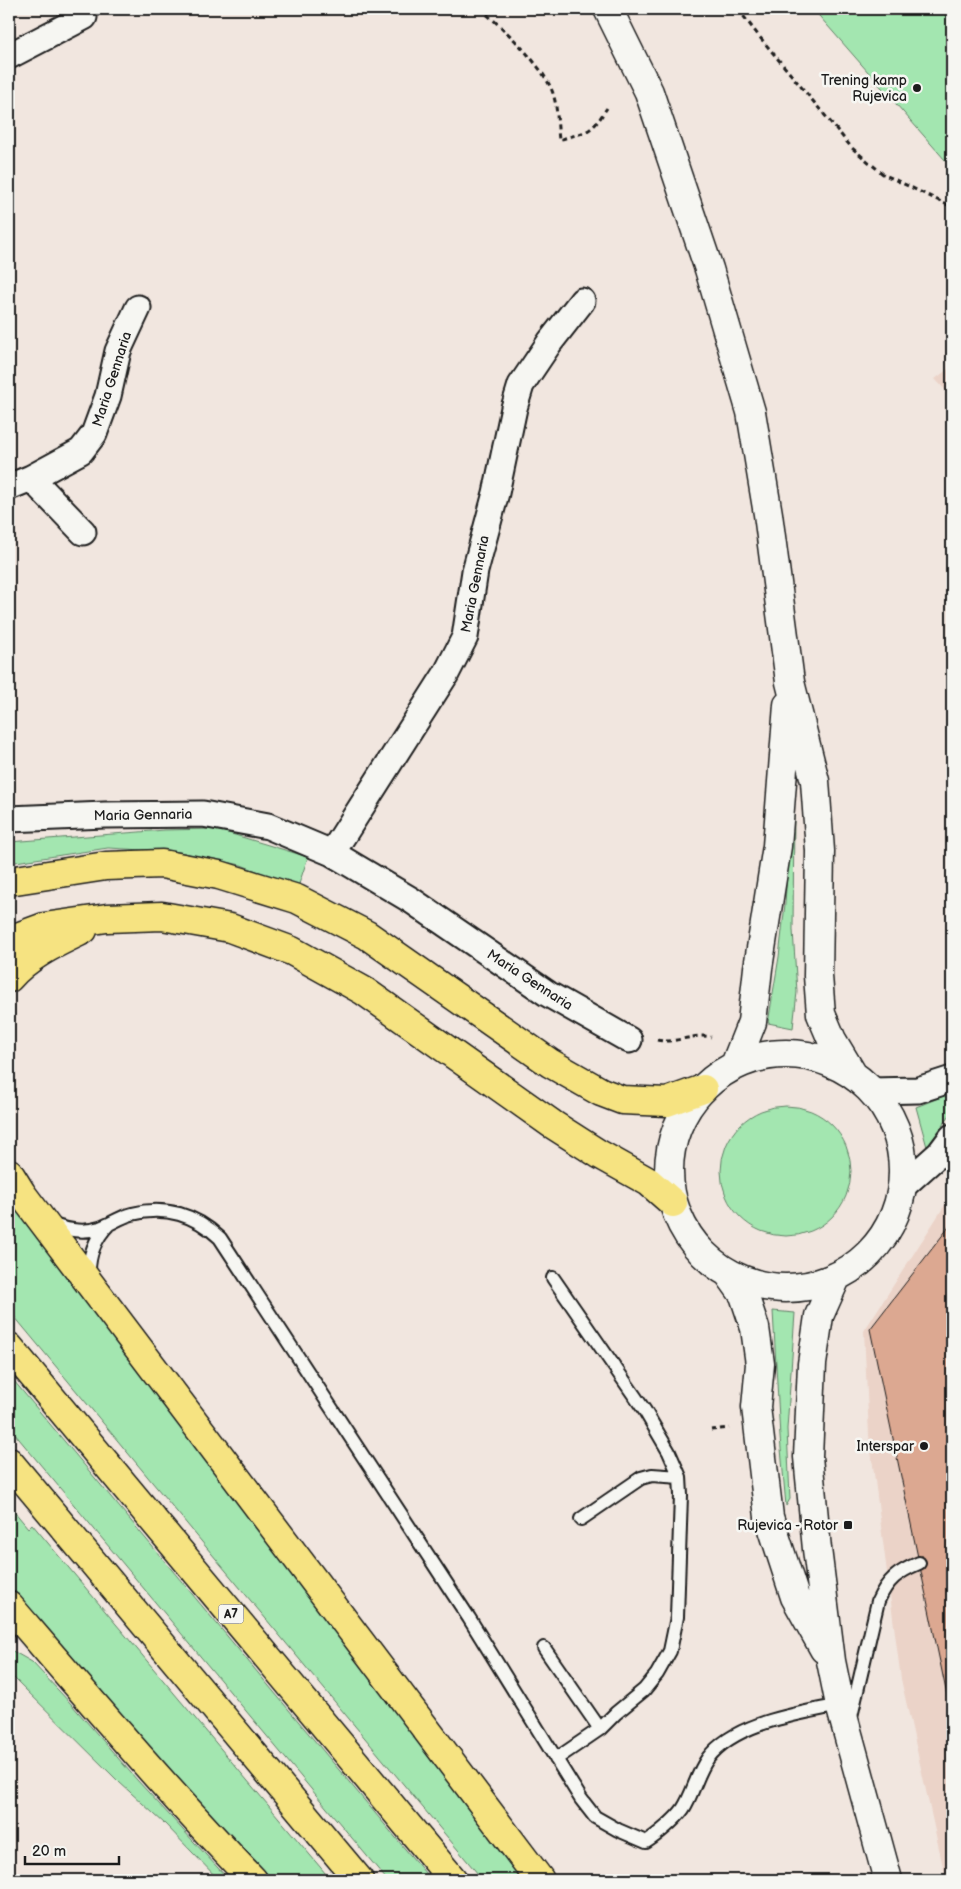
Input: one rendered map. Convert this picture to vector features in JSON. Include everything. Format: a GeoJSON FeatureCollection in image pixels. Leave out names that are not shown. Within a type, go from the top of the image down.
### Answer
{"type":"FeatureCollection","features":[{"type":"Feature","properties":{"kind":"highway"},"geometry":{"type":"LineString","coordinates":[[9,881],[106,866],[162,864],[218,874],[297,899],[367,935],[550,1063],[601,1092],[622,1100],[667,1102],[703,1088]]}},
{"type":"Feature","properties":{"kind":"highway"},"geometry":{"type":"LineString","coordinates":[[9,895],[57,875]]}},
{"type":"Feature","properties":{"kind":"highway"},"geometry":{"type":"LineString","coordinates":[[9,940],[44,927],[107,918],[162,916],[230,928],[292,951],[364,991],[552,1124],[599,1154],[649,1182],[673,1202]]}},
{"type":"Feature","properties":{"kind":"highway"},"geometry":{"type":"LineString","coordinates":[[9,978],[17,969],[46,948],[107,918]]}},
{"type":"Feature","properties":{"kind":"highway"},"geometry":{"type":"LineString","coordinates":[[9,1173],[42,1221],[540,1880]]}},
{"type":"Feature","properties":{"kind":"highway","name":"A7"},"geometry":{"type":"LineString","coordinates":[[9,1347],[453,1880]]}},
{"type":"Feature","properties":{"kind":"highway"},"geometry":{"type":"LineString","coordinates":[[9,1462],[359,1880]]}},
{"type":"Feature","properties":{"kind":"highway"},"geometry":{"type":"LineString","coordinates":[[9,1606],[116,1730],[253,1880]]}},
{"type":"Feature","properties":{"kind":"main road"},"geometry":{"type":"LineString","coordinates":[[608,9],[649,92],[708,269],[751,412],[768,514],[790,682],[815,780],[820,852],[818,976],[821,1014],[832,1040],[862,1083],[891,1119],[902,1153],[902,1187],[894,1216],[880,1241],[860,1262],[836,1278],[810,1286],[782,1289],[755,1284],[730,1274],[704,1256],[685,1231],[673,1202],[669,1172],[672,1141],[684,1113],[703,1088],[735,1065],[758,1057],[783,1054],[808,1056],[831,1063],[862,1083]]}},
{"type":"Feature","properties":{"kind":"main road"},"geometry":{"type":"LineString","coordinates":[[735,1065],[752,1022],[758,968],[777,846],[790,682]]}},
{"type":"Feature","properties":{"kind":"main road"},"geometry":{"type":"LineString","coordinates":[[730,1274],[744,1295],[755,1328],[760,1364],[756,1407],[769,1517],[795,1598],[831,1662]]}},
{"type":"Feature","properties":{"kind":"main road"},"geometry":{"type":"LineString","coordinates":[[836,1278],[819,1316],[812,1364],[808,1456],[831,1662],[844,1718],[888,1880]]}},
{"type":"Feature","properties":{"kind":"street"},"geometry":{"type":"LineString","coordinates":[[9,56],[84,17]]}},
{"type":"Feature","properties":{"kind":"street","name":"Maria Gennaria"},"geometry":{"type":"LineString","coordinates":[[332,853],[446,674],[465,637],[475,571],[496,492],[514,408],[522,385],[550,342],[582,301]]}},
{"type":"Feature","properties":{"kind":"street","name":"Maria Gennaria"},"geometry":{"type":"LineString","coordinates":[[9,487],[32,478],[80,451],[94,434],[108,396],[118,351],[138,308]]}},
{"type":"Feature","properties":{"kind":"street"},"geometry":{"type":"LineString","coordinates":[[32,478],[83,532]]}},
{"type":"Feature","properties":{"kind":"street","name":"Maria Gennaria"},"geometry":{"type":"LineString","coordinates":[[9,819],[105,815],[203,814],[268,826],[332,853],[411,900],[548,994],[629,1040]]}},
{"type":"Feature","properties":{"kind":"street"},"geometry":{"type":"LineString","coordinates":[[862,1083],[918,1090],[952,1079]]}},
{"type":"Feature","properties":{"kind":"street"},"geometry":{"type":"LineString","coordinates":[[902,1187],[940,1153],[952,1137]]}},
{"type":"Feature","properties":{"kind":"lane"},"geometry":{"type":"LineString","coordinates":[[42,1221],[70,1230],[91,1230],[133,1214],[158,1210],[187,1216],[202,1224],[220,1238],[468,1618],[581,1799],[595,1816],[618,1830],[646,1842],[654,1837],[682,1810],[708,1758],[737,1734],[764,1724],[844,1718],[884,1589],[898,1572],[919,1563]]}},
{"type":"Feature","properties":{"kind":"lane"},"geometry":{"type":"LineString","coordinates":[[90,1283],[88,1266],[93,1247],[102,1231],[109,1224]]}},
{"type":"Feature","properties":{"kind":"lane"},"geometry":{"type":"LineString","coordinates":[[553,1278],[645,1411],[669,1452],[680,1477],[677,1617],[670,1651],[657,1674],[644,1690],[616,1712],[600,1729],[556,1759]]}},
{"type":"Feature","properties":{"kind":"lane"},"geometry":{"type":"LineString","coordinates":[[582,1519],[646,1476],[680,1477]]}},
{"type":"Feature","properties":{"kind":"lane"},"geometry":{"type":"LineString","coordinates":[[544,1648],[600,1729]]}},
{"type":"Feature","properties":{"kind":"path"},"geometry":{"type":"LineString","coordinates":[[480,9],[494,20],[530,57],[550,87],[556,106],[559,140],[583,133],[595,125],[607,108]]}},
{"type":"Feature","properties":{"kind":"path"},"geometry":{"type":"LineString","coordinates":[[738,9],[852,148],[883,174],[952,207]]}},
{"type":"Feature","properties":{"kind":"path"},"geometry":{"type":"LineString","coordinates":[[629,1040],[649,1039],[668,1042],[703,1035],[711,1037]]}},
{"type":"Feature","properties":{"kind":"path"},"geometry":{"type":"LineString","coordinates":[[711,1430],[735,1428]]}},
{"type":"Feature","properties":{"kind":"shaded area"},"geometry":{"type":"Polygon","coordinates":[[[952,366],[952,397],[935,379],[952,366]]]}},
{"type":"Feature","properties":{"kind":"shaded area"},"geometry":{"type":"Polygon","coordinates":[[[952,1194],[952,1880],[946,1880],[901,1679],[869,1435],[864,1331],[952,1194]]]}},
{"type":"Feature","properties":{"kind":"green space","name":"Trening kamp Rujevica"},"geometry":{"type":"Polygon","coordinates":[[[813,9],[952,9],[952,168],[813,9]]]}},
{"type":"Feature","properties":{"kind":"green space"},"geometry":{"type":"Polygon","coordinates":[[[792,793],[794,810],[793,930],[797,992],[793,1028],[768,1023],[779,957],[785,904],[792,793]]]}},
{"type":"Feature","properties":{"kind":"green space"},"geometry":{"type":"Polygon","coordinates":[[[215,829],[308,857],[298,887],[241,865],[179,852],[108,848],[9,863],[9,842],[165,830],[215,829]]]}},
{"type":"Feature","properties":{"kind":"green space"},"geometry":{"type":"Polygon","coordinates":[[[951,1093],[952,1112],[927,1147],[916,1107],[951,1093]]]}},
{"type":"Feature","properties":{"kind":"green space"},"geometry":{"type":"Polygon","coordinates":[[[786,1106],[811,1111],[832,1125],[846,1146],[851,1171],[846,1196],[832,1217],[811,1231],[786,1236],[761,1231],[740,1217],[726,1196],[721,1171],[726,1146],[740,1125],[761,1111],[786,1106]]]}},
{"type":"Feature","properties":{"kind":"green space"},"geometry":{"type":"Polygon","coordinates":[[[9,1194],[525,1880],[483,1880],[9,1310],[9,1194]]]}},
{"type":"Feature","properties":{"kind":"green space"},"geometry":{"type":"Polygon","coordinates":[[[773,1311],[795,1313],[787,1429],[790,1499],[786,1506],[780,1437],[773,1311]]]}},
{"type":"Feature","properties":{"kind":"green space"},"geometry":{"type":"Polygon","coordinates":[[[9,1375],[431,1880],[387,1880],[9,1427],[9,1375]]]}},
{"type":"Feature","properties":{"kind":"green space"},"geometry":{"type":"Polygon","coordinates":[[[9,1505],[28,1528],[32,1524],[331,1880],[273,1880],[130,1727],[9,1587],[9,1505]]]}},
{"type":"Feature","properties":{"kind":"green space"},"geometry":{"type":"Polygon","coordinates":[[[9,1649],[32,1662],[229,1880],[219,1880],[165,1824],[119,1782],[9,1673],[9,1649]]]}},
{"type":"Feature","properties":{"kind":"building","name":"Interspar"},"geometry":{"type":"Polygon","coordinates":[[[952,1223],[952,1719],[870,1329],[952,1223]]]}},
{"type":"Feature","properties":{"kind":"place","name":"Trening kamp Rujevica"},"geometry":{"type":"Point","coordinates":[917,88]}},
{"type":"Feature","properties":{"kind":"place","name":"Interspar"},"geometry":{"type":"Point","coordinates":[924,1446]}},
{"type":"Feature","properties":{"kind":"place","name":"Rujevica - Rotor"},"geometry":{"type":"Point","coordinates":[848,1525]}}]}
